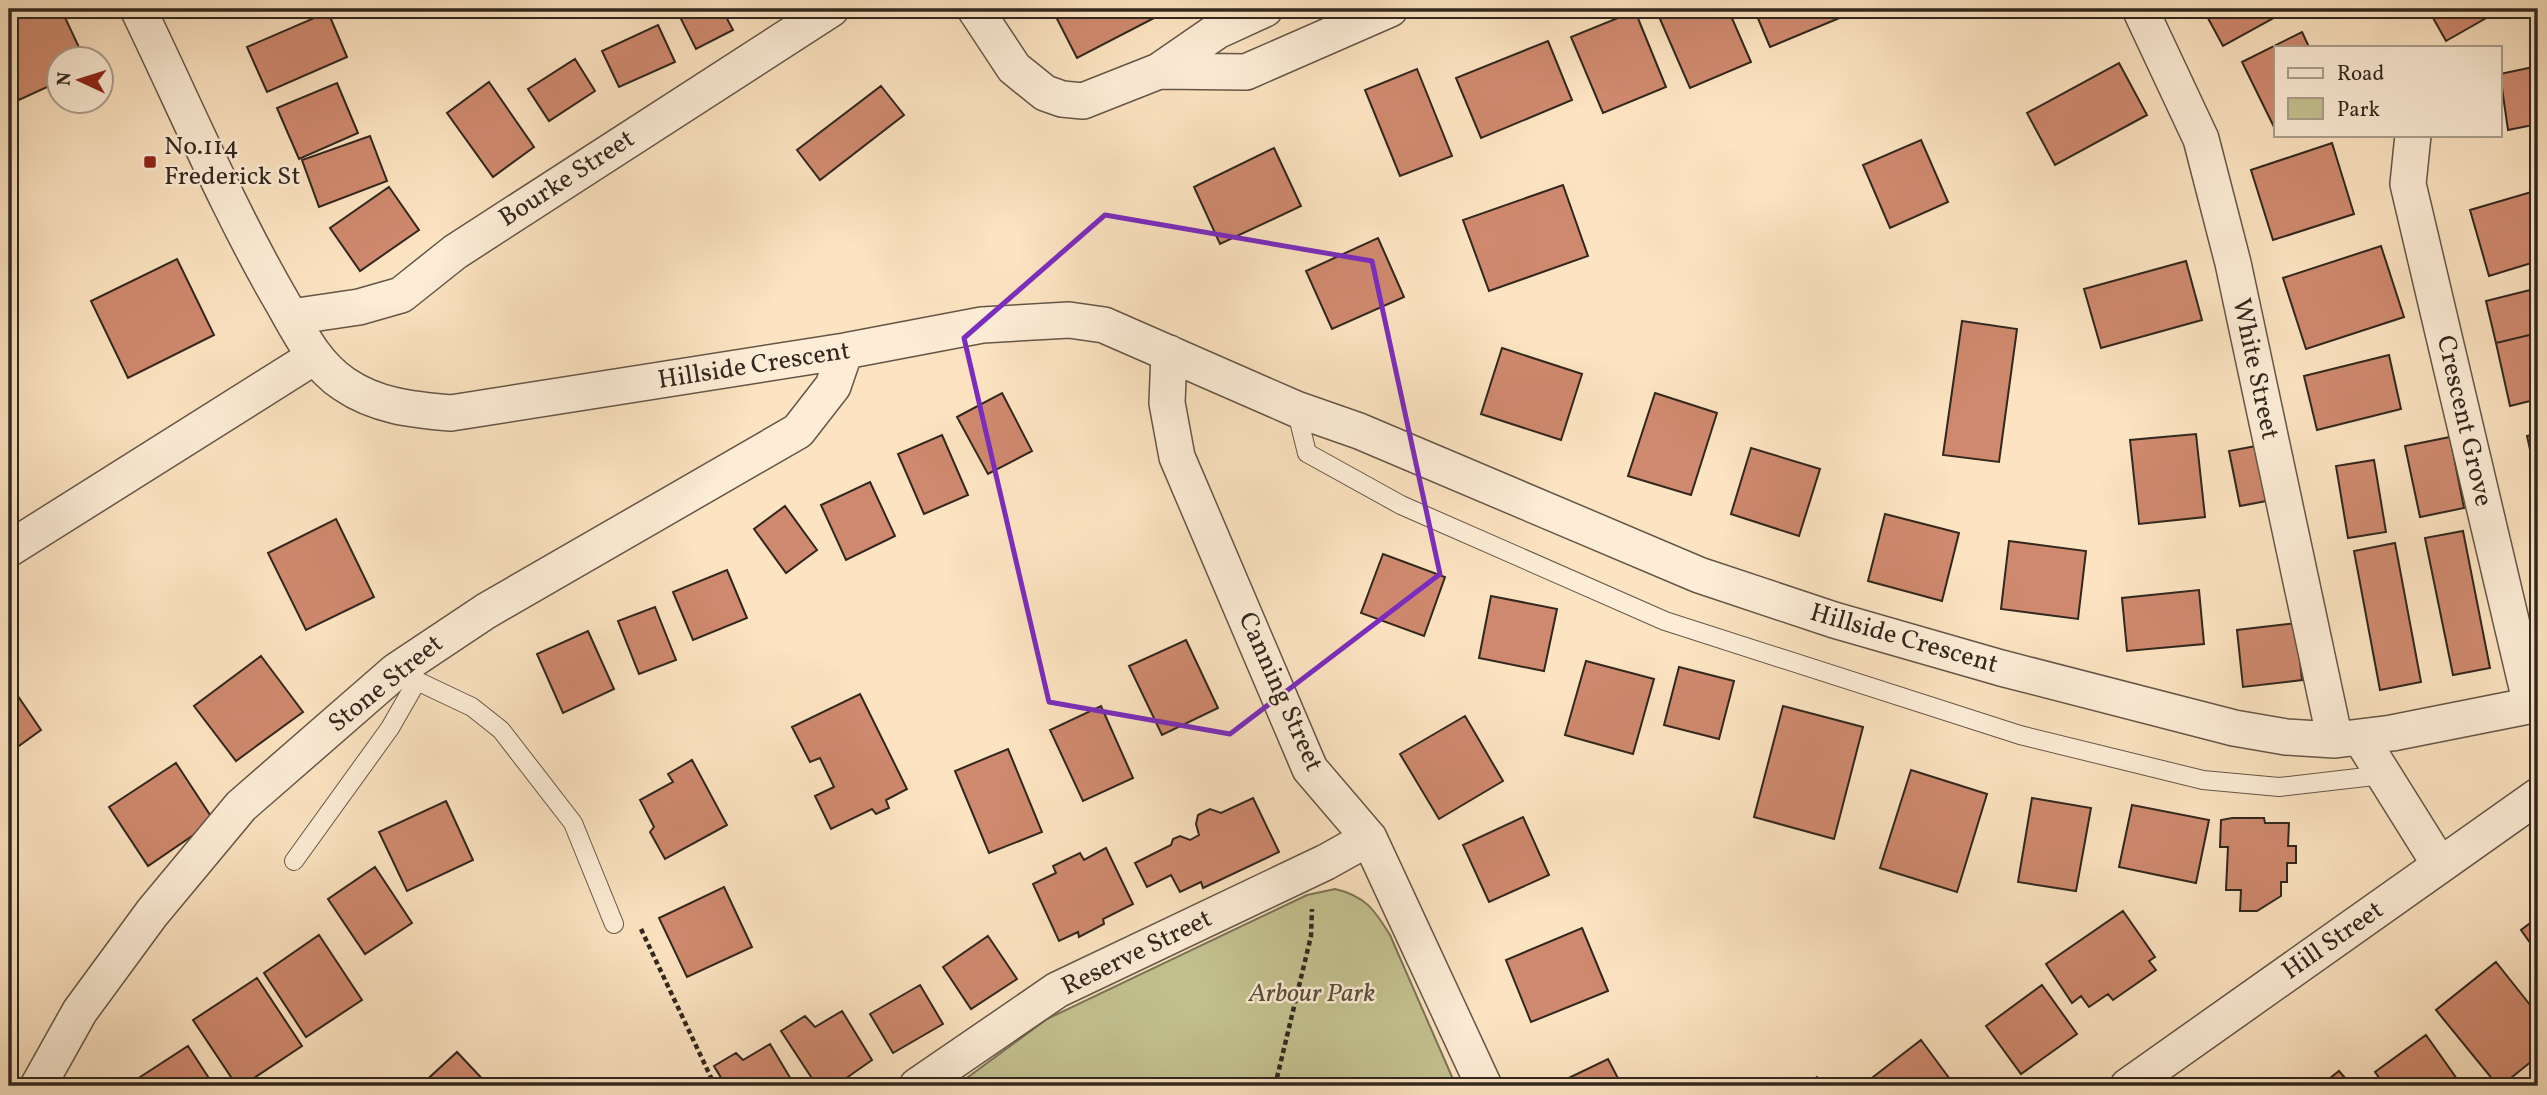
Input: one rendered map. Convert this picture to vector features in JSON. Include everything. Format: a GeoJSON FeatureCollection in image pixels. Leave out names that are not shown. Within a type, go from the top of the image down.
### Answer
{"type":"FeatureCollection","features":[{"type":"Feature","properties":{"kind":"street","name":"Hillside Crescent"},"geometry":{"type":"LineString","coordinates":[[138,9],[261,266],[314,357],[344,384],[377,402],[411,410],[451,413],[845,351],[982,325],[1069,320],[1104,325],[1296,409],[1359,431],[1699,575],[1823,616],[2001,668],[2234,728],[2286,737],[2347,739],[2459,722],[2535,704]]}},
{"type":"Feature","properties":{"kind":"street","name":"Bourke Street"},"geometry":{"type":"LineString","coordinates":[[291,317],[359,307],[401,295],[455,252],[831,9]]}},
{"type":"Feature","properties":{"kind":"street"},"geometry":{"type":"LineString","coordinates":[[975,9],[1014,68],[1045,93],[1062,99],[1083,101],[1159,71],[1217,31],[1265,9]]}},
{"type":"Feature","properties":{"kind":"street"},"geometry":{"type":"LineString","coordinates":[[1159,71],[1246,72],[1390,9]]}},
{"type":"Feature","properties":{"kind":"street","name":"White Street"},"geometry":{"type":"LineString","coordinates":[[2140,9],[2201,139],[2347,739],[2383,775],[2440,865]]}},
{"type":"Feature","properties":{"kind":"street","name":"Crescent Grove"},"geometry":{"type":"LineString","coordinates":[[2413,136],[2408,184],[2535,704]]}},
{"type":"Feature","properties":{"kind":"street","name":"Stone Street"},"geometry":{"type":"LineString","coordinates":[[38,1086],[80,1011],[152,913],[241,806],[486,611],[798,432],[833,387],[845,351]]}},
{"type":"Feature","properties":{"kind":"street","name":"Canning Street"},"geometry":{"type":"LineString","coordinates":[[1169,353],[1167,403],[1177,457],[1310,769],[1369,838],[1483,1086]]}},
{"type":"Feature","properties":{"kind":"street"},"geometry":{"type":"LineString","coordinates":[[9,549],[314,357]]}},
{"type":"Feature","properties":{"kind":"street","name":"Hill Street"},"geometry":{"type":"LineString","coordinates":[[2128,1086],[2538,796]]}},
{"type":"Feature","properties":{"kind":"street","name":"Reserve Street"},"geometry":{"type":"LineString","coordinates":[[917,1086],[1057,990],[1326,862],[1369,838]]}},
{"type":"Feature","properties":{"kind":"lane","name":"Hillside Crescent"},"geometry":{"type":"LineString","coordinates":[[1296,409],[1307,453],[1401,505],[1665,621],[2020,735],[2203,780],[2279,787],[2383,775]]}},
{"type":"Feature","properties":{"kind":"lane"},"geometry":{"type":"LineString","coordinates":[[294,861],[390,728],[407,676],[472,707],[500,730],[553,793],[573,823],[614,924]]}},
{"type":"Feature","properties":{"kind":"path"},"geometry":{"type":"LineString","coordinates":[[1275,1086],[1311,936],[1312,900]]}},
{"type":"Feature","properties":{"kind":"path"},"geometry":{"type":"LineString","coordinates":[[640,927],[715,1086]]}},
{"type":"Feature","properties":{"kind":"highlighted area"},"geometry":{"type":"Polygon","coordinates":[[[1105,215],[1372,261],[1440,574],[1230,734],[1049,702],[964,338],[1105,215]]]}},
{"type":"Feature","properties":{"kind":"green space","name":"Arbour Park"},"geometry":{"type":"Polygon","coordinates":[[[1335,889],[1354,895],[1368,905],[1390,935],[1456,1086],[956,1086],[1047,1019],[1307,895],[1335,889]]]}},
{"type":"Feature","properties":{"kind":"building"},"geometry":{"type":"Polygon","coordinates":[[[34,9],[61,9],[78,46],[46,46],[46,87],[19,100],[9,78],[9,21],[34,9]]]}},
{"type":"Feature","properties":{"kind":"building"},"geometry":{"type":"Polygon","coordinates":[[[694,9],[722,9],[733,30],[696,49],[680,17],[694,9]]]}},
{"type":"Feature","properties":{"kind":"building"},"geometry":{"type":"Polygon","coordinates":[[[1062,9],[1155,9],[1158,16],[1077,58],[1054,13],[1062,9]]]}},
{"type":"Feature","properties":{"kind":"building"},"geometry":{"type":"Polygon","coordinates":[[[1684,9],[1728,9],[1751,62],[1690,88],[1660,19],[1684,9]]]}},
{"type":"Feature","properties":{"kind":"building"},"geometry":{"type":"Polygon","coordinates":[[[1754,9],[1861,9],[1770,47],[1754,9]]]}},
{"type":"Feature","properties":{"kind":"building"},"geometry":{"type":"Polygon","coordinates":[[[2203,9],[2290,9],[2223,46],[2203,9]]]}},
{"type":"Feature","properties":{"kind":"building"},"geometry":{"type":"Polygon","coordinates":[[[2428,9],[2502,9],[2446,41],[2428,9]]]}},
{"type":"Feature","properties":{"kind":"building"},"geometry":{"type":"Polygon","coordinates":[[[1635,11],[1666,87],[1603,113],[1571,37],[1635,11]]]}},
{"type":"Feature","properties":{"kind":"building"},"geometry":{"type":"Polygon","coordinates":[[[328,12],[347,57],[267,92],[247,47],[328,12]]]}},
{"type":"Feature","properties":{"kind":"building"},"geometry":{"type":"Polygon","coordinates":[[[658,25],[675,62],[619,87],[602,51],[658,25]]]}},
{"type":"Feature","properties":{"kind":"building"},"geometry":{"type":"Polygon","coordinates":[[[2302,32],[2309,46],[2274,46],[2302,32]]]}},
{"type":"Feature","properties":{"kind":"building"},"geometry":{"type":"Polygon","coordinates":[[[1548,41],[1572,100],[1481,138],[1456,78],[1548,41]]]}},
{"type":"Feature","properties":{"kind":"building"},"geometry":{"type":"Polygon","coordinates":[[[2274,46],[2274,127],[2242,62],[2274,46]]]}},
{"type":"Feature","properties":{"kind":"building"},"geometry":{"type":"Polygon","coordinates":[[[575,59],[595,91],[549,121],[528,89],[575,59]]]}},
{"type":"Feature","properties":{"kind":"building"},"geometry":{"type":"Polygon","coordinates":[[[2119,63],[2147,115],[2055,165],[2027,113],[2119,63]]]}},
{"type":"Feature","properties":{"kind":"building"},"geometry":{"type":"Polygon","coordinates":[[[2538,66],[2538,124],[2508,130],[2502,74],[2538,66]]]}},
{"type":"Feature","properties":{"kind":"building"},"geometry":{"type":"Polygon","coordinates":[[[1417,69],[1452,156],[1400,176],[1365,90],[1417,69]]]}},
{"type":"Feature","properties":{"kind":"building"},"geometry":{"type":"Polygon","coordinates":[[[489,82],[534,147],[493,177],[447,113],[489,82]]]}},
{"type":"Feature","properties":{"kind":"building"},"geometry":{"type":"Polygon","coordinates":[[[337,83],[358,133],[299,159],[277,108],[337,83]]]}},
{"type":"Feature","properties":{"kind":"building"},"geometry":{"type":"Polygon","coordinates":[[[881,86],[904,115],[820,180],[797,150],[881,86]]]}},
{"type":"Feature","properties":{"kind":"building"},"geometry":{"type":"Polygon","coordinates":[[[370,136],[387,181],[319,207],[302,160],[370,136]]]}},
{"type":"Feature","properties":{"kind":"building"},"geometry":{"type":"Polygon","coordinates":[[[1921,140],[1948,202],[1890,228],[1863,165],[1921,140]]]}},
{"type":"Feature","properties":{"kind":"building"},"geometry":{"type":"Polygon","coordinates":[[[2332,143],[2354,214],[2273,240],[2251,170],[2332,143]]]}},
{"type":"Feature","properties":{"kind":"building"},"geometry":{"type":"Polygon","coordinates":[[[1274,148],[1301,206],[1220,244],[1194,187],[1274,148]]]}},
{"type":"Feature","properties":{"kind":"building"},"geometry":{"type":"Polygon","coordinates":[[[1563,185],[1588,256],[1489,291],[1463,220],[1563,185]]]}},
{"type":"Feature","properties":{"kind":"building"},"geometry":{"type":"Polygon","coordinates":[[[389,187],[419,230],[360,271],[330,228],[389,187]]]}},
{"type":"Feature","properties":{"kind":"building"},"geometry":{"type":"Polygon","coordinates":[[[2538,190],[2538,261],[2489,276],[2470,210],[2538,190]]]}},
{"type":"Feature","properties":{"kind":"building"},"geometry":{"type":"Polygon","coordinates":[[[1378,238],[1404,297],[1332,329],[1306,271],[1378,238]]]}},
{"type":"Feature","properties":{"kind":"building"},"geometry":{"type":"Polygon","coordinates":[[[2381,246],[2404,317],[2306,349],[2283,278],[2381,246]]]}},
{"type":"Feature","properties":{"kind":"building"},"geometry":{"type":"Polygon","coordinates":[[[177,259],[214,335],[128,378],[91,301],[177,259]]]}},
{"type":"Feature","properties":{"kind":"building"},"geometry":{"type":"Polygon","coordinates":[[[2186,261],[2202,320],[2101,348],[2084,289],[2186,261]]]}},
{"type":"Feature","properties":{"kind":"building"},"geometry":{"type":"Polygon","coordinates":[[[2538,288],[2538,333],[2496,343],[2486,301],[2538,288]]]}},
{"type":"Feature","properties":{"kind":"building"},"geometry":{"type":"Polygon","coordinates":[[[1962,321],[2017,329],[1999,462],[1943,455],[1962,321]]]}},
{"type":"Feature","properties":{"kind":"building"},"geometry":{"type":"Polygon","coordinates":[[[2538,333],[2538,399],[2510,406],[2496,343],[2538,333]]]}},
{"type":"Feature","properties":{"kind":"building"},"geometry":{"type":"Polygon","coordinates":[[[1502,348],[1582,374],[1561,440],[1481,414],[1502,348]]]}},
{"type":"Feature","properties":{"kind":"building"},"geometry":{"type":"Polygon","coordinates":[[[2389,355],[2401,409],[2317,430],[2304,376],[2389,355]]]}},
{"type":"Feature","properties":{"kind":"building"},"geometry":{"type":"Polygon","coordinates":[[[1002,393],[1032,451],[988,474],[957,417],[1002,393]]]}},
{"type":"Feature","properties":{"kind":"building"},"geometry":{"type":"Polygon","coordinates":[[[1655,393],[1717,413],[1691,495],[1628,476],[1655,393]]]}},
{"type":"Feature","properties":{"kind":"building"},"geometry":{"type":"Polygon","coordinates":[[[2538,433],[2538,486],[2527,436],[2538,433]]]}},
{"type":"Feature","properties":{"kind":"building"},"geometry":{"type":"Polygon","coordinates":[[[2196,434],[2205,517],[2139,524],[2130,440],[2196,434]]]}},
{"type":"Feature","properties":{"kind":"building"},"geometry":{"type":"Polygon","coordinates":[[[942,435],[968,495],[924,514],[898,454],[942,435]]]}},
{"type":"Feature","properties":{"kind":"building"},"geometry":{"type":"Polygon","coordinates":[[[2450,437],[2464,508],[2420,517],[2405,446],[2450,437]]]}},
{"type":"Feature","properties":{"kind":"building"},"geometry":{"type":"Polygon","coordinates":[[[2267,444],[2277,499],[2240,506],[2229,451],[2267,444]]]}},
{"type":"Feature","properties":{"kind":"building"},"geometry":{"type":"Polygon","coordinates":[[[1751,448],[1820,469],[1799,536],[1731,514],[1751,448]]]}},
{"type":"Feature","properties":{"kind":"building"},"geometry":{"type":"Polygon","coordinates":[[[2374,460],[2386,532],[2348,538],[2336,466],[2374,460]]]}},
{"type":"Feature","properties":{"kind":"building"},"geometry":{"type":"Polygon","coordinates":[[[870,482],[895,536],[846,560],[821,505],[870,482]]]}},
{"type":"Feature","properties":{"kind":"building"},"geometry":{"type":"Polygon","coordinates":[[[785,506],[817,550],[786,573],[754,529],[785,506]]]}},
{"type":"Feature","properties":{"kind":"building"},"geometry":{"type":"Polygon","coordinates":[[[1885,514],[1959,533],[1942,601],[1868,581],[1885,514]]]}},
{"type":"Feature","properties":{"kind":"building"},"geometry":{"type":"Polygon","coordinates":[[[336,519],[374,597],[306,630],[268,553],[336,519]]]}},
{"type":"Feature","properties":{"kind":"building"},"geometry":{"type":"Polygon","coordinates":[[[2463,531],[2490,668],[2453,675],[2425,538],[2463,531]]]}},
{"type":"Feature","properties":{"kind":"building"},"geometry":{"type":"Polygon","coordinates":[[[2009,541],[2086,551],[2078,619],[2001,609],[2009,541]]]}},
{"type":"Feature","properties":{"kind":"building"},"geometry":{"type":"Polygon","coordinates":[[[2395,543],[2421,682],[2380,690],[2354,551],[2395,543]]]}},
{"type":"Feature","properties":{"kind":"building"},"geometry":{"type":"Polygon","coordinates":[[[1383,554],[1445,577],[1424,636],[1361,613],[1383,554]]]}},
{"type":"Feature","properties":{"kind":"building"},"geometry":{"type":"Polygon","coordinates":[[[727,570],[747,618],[693,640],[673,592],[727,570]]]}},
{"type":"Feature","properties":{"kind":"building"},"geometry":{"type":"Polygon","coordinates":[[[2199,590],[2204,644],[2127,651],[2122,598],[2199,590]]]}},
{"type":"Feature","properties":{"kind":"building"},"geometry":{"type":"Polygon","coordinates":[[[1491,596],[1557,609],[1544,671],[1479,658],[1491,596]]]}},
{"type":"Feature","properties":{"kind":"building"},"geometry":{"type":"Polygon","coordinates":[[[655,607],[676,660],[639,674],[618,621],[655,607]]]}},
{"type":"Feature","properties":{"kind":"building"},"geometry":{"type":"Polygon","coordinates":[[[2296,623],[2302,680],[2243,687],[2237,630],[2296,623]]]}},
{"type":"Feature","properties":{"kind":"building"},"geometry":{"type":"Polygon","coordinates":[[[588,631],[614,689],[563,713],[537,654],[588,631]]]}},
{"type":"Feature","properties":{"kind":"building"},"geometry":{"type":"Polygon","coordinates":[[[1186,640],[1218,708],[1162,735],[1129,666],[1186,640]]]}},
{"type":"Feature","properties":{"kind":"building"},"geometry":{"type":"Polygon","coordinates":[[[261,656],[303,712],[236,761],[194,706],[261,656]]]}},
{"type":"Feature","properties":{"kind":"building"},"geometry":{"type":"Polygon","coordinates":[[[1586,661],[1654,679],[1633,754],[1565,735],[1586,661]]]}},
{"type":"Feature","properties":{"kind":"building"},"geometry":{"type":"Polygon","coordinates":[[[1679,667],[1734,681],[1719,739],[1664,725],[1679,667]]]}},
{"type":"Feature","properties":{"kind":"building"},"geometry":{"type":"Polygon","coordinates":[[[9,683],[41,730],[9,753],[9,683]]]}},
{"type":"Feature","properties":{"kind":"building"},"geometry":{"type":"Polygon","coordinates":[[[860,694],[907,789],[886,800],[889,808],[876,814],[872,809],[831,829],[815,796],[834,787],[820,758],[810,762],[792,727],[860,694]]]}},
{"type":"Feature","properties":{"kind":"building"},"geometry":{"type":"Polygon","coordinates":[[[1101,706],[1133,778],[1083,801],[1050,730],[1101,706]]]}},
{"type":"Feature","properties":{"kind":"building"},"geometry":{"type":"Polygon","coordinates":[[[1783,706],[1863,727],[1834,839],[1754,817],[1783,706]]]}},
{"type":"Feature","properties":{"kind":"building"},"geometry":{"type":"Polygon","coordinates":[[[1465,716],[1503,781],[1439,819],[1400,754],[1465,716]]]}},
{"type":"Feature","properties":{"kind":"building"},"geometry":{"type":"Polygon","coordinates":[[[1008,749],[1042,832],[989,853],[955,771],[1008,749]]]}},
{"type":"Feature","properties":{"kind":"building"},"geometry":{"type":"Polygon","coordinates":[[[692,760],[727,825],[665,859],[650,832],[654,827],[640,800],[673,782],[668,774],[692,760]]]}},
{"type":"Feature","properties":{"kind":"building"},"geometry":{"type":"Polygon","coordinates":[[[176,763],[214,821],[148,866],[109,807],[176,763]]]}},
{"type":"Feature","properties":{"kind":"building"},"geometry":{"type":"Polygon","coordinates":[[[1911,770],[1987,794],[1957,892],[1880,868],[1911,770]]]}},
{"type":"Feature","properties":{"kind":"building"},"geometry":{"type":"Polygon","coordinates":[[[1253,798],[1279,852],[1203,888],[1201,882],[1180,892],[1171,875],[1147,887],[1135,863],[1171,845],[1173,839],[1180,836],[1190,840],[1199,835],[1196,824],[1198,815],[1210,809],[1221,813],[1253,798]]]}},
{"type":"Feature","properties":{"kind":"building"},"geometry":{"type":"Polygon","coordinates":[[[2032,798],[2091,808],[2076,891],[2018,882],[2032,798]]]}},
{"type":"Feature","properties":{"kind":"building"},"geometry":{"type":"Polygon","coordinates":[[[446,801],[473,860],[407,891],[379,832],[446,801]]]}},
{"type":"Feature","properties":{"kind":"building"},"geometry":{"type":"Polygon","coordinates":[[[2132,805],[2209,820],[2196,883],[2119,867],[2132,805]]]}},
{"type":"Feature","properties":{"kind":"building"},"geometry":{"type":"Polygon","coordinates":[[[1523,817],[1549,875],[1489,902],[1463,845],[1523,817]]]}},
{"type":"Feature","properties":{"kind":"building"},"geometry":{"type":"Polygon","coordinates":[[[2264,818],[2265,823],[2289,823],[2288,846],[2296,846],[2296,863],[2287,863],[2287,882],[2281,882],[2281,896],[2257,911],[2240,911],[2241,890],[2226,890],[2228,847],[2220,847],[2221,820],[2264,818]]]}},
{"type":"Feature","properties":{"kind":"building"},"geometry":{"type":"Polygon","coordinates":[[[1106,848],[1133,904],[1103,919],[1104,924],[1079,937],[1078,932],[1059,941],[1033,884],[1056,873],[1053,866],[1080,853],[1084,860],[1106,848]]]}},
{"type":"Feature","properties":{"kind":"building"},"geometry":{"type":"Polygon","coordinates":[[[375,867],[412,923],[365,954],[328,899],[375,867]]]}},
{"type":"Feature","properties":{"kind":"building"},"geometry":{"type":"Polygon","coordinates":[[[724,887],[752,947],[687,977],[659,918],[724,887]]]}},
{"type":"Feature","properties":{"kind":"building"},"geometry":{"type":"Polygon","coordinates":[[[2123,911],[2155,957],[2149,961],[2156,970],[2113,1000],[2108,994],[2089,1007],[2081,996],[2072,1003],[2046,964],[2123,911]]]}},
{"type":"Feature","properties":{"kind":"building"},"geometry":{"type":"Polygon","coordinates":[[[2538,917],[2538,954],[2521,930],[2538,917]]]}},
{"type":"Feature","properties":{"kind":"building"},"geometry":{"type":"Polygon","coordinates":[[[1582,928],[1608,991],[1531,1022],[1506,960],[1582,928]]]}},
{"type":"Feature","properties":{"kind":"building"},"geometry":{"type":"Polygon","coordinates":[[[319,935],[362,1000],[306,1037],[264,973],[319,935]]]}},
{"type":"Feature","properties":{"kind":"building"},"geometry":{"type":"Polygon","coordinates":[[[988,936],[1017,979],[971,1009],[943,967],[988,936]]]}},
{"type":"Feature","properties":{"kind":"building"},"geometry":{"type":"Polygon","coordinates":[[[2496,962],[2538,1015],[2538,1056],[2501,1086],[2498,1086],[2436,1010],[2496,962]]]}},
{"type":"Feature","properties":{"kind":"building"},"geometry":{"type":"Polygon","coordinates":[[[257,978],[302,1046],[242,1086],[237,1086],[193,1020],[257,978]]]}},
{"type":"Feature","properties":{"kind":"building"},"geometry":{"type":"Polygon","coordinates":[[[920,985],[943,1024],[893,1053],[870,1014],[920,985]]]}},
{"type":"Feature","properties":{"kind":"building"},"geometry":{"type":"Polygon","coordinates":[[[2042,985],[2077,1034],[2021,1074],[1986,1026],[2042,985]]]}},
{"type":"Feature","properties":{"kind":"building"},"geometry":{"type":"Polygon","coordinates":[[[842,1011],[872,1060],[835,1086],[817,1086],[781,1031],[805,1016],[815,1027],[842,1011]]]}},
{"type":"Feature","properties":{"kind":"building"},"geometry":{"type":"Polygon","coordinates":[[[2426,1035],[2462,1086],[2385,1086],[2375,1072],[2426,1035]]]}},
{"type":"Feature","properties":{"kind":"building"},"geometry":{"type":"Polygon","coordinates":[[[1921,1040],[1955,1086],[1865,1086],[1864,1084],[1921,1040]]]}},
{"type":"Feature","properties":{"kind":"building"},"geometry":{"type":"Polygon","coordinates":[[[770,1044],[795,1086],[726,1086],[714,1066],[736,1053],[743,1060],[770,1044]]]}},
{"type":"Feature","properties":{"kind":"building"},"geometry":{"type":"Polygon","coordinates":[[[188,1046],[214,1086],[133,1086],[131,1083],[188,1046]]]}},
{"type":"Feature","properties":{"kind":"building"},"geometry":{"type":"Polygon","coordinates":[[[457,1052],[489,1086],[420,1086],[457,1052]]]}},
{"type":"Feature","properties":{"kind":"building"},"geometry":{"type":"Polygon","coordinates":[[[1608,1059],[1622,1086],[1552,1086],[1608,1059]]]}},
{"type":"Feature","properties":{"kind":"building"},"geometry":{"type":"Polygon","coordinates":[[[2339,1071],[2352,1086],[2320,1086],[2339,1071]]]}},
{"type":"Feature","properties":{"kind":"building"},"geometry":{"type":"Polygon","coordinates":[[[1817,1077],[1823,1086],[1803,1086],[1817,1077]]]}},
{"type":"Feature","properties":{"kind":"place","name":"No.114 Frederick St"},"geometry":{"type":"Point","coordinates":[150,162]}}]}
